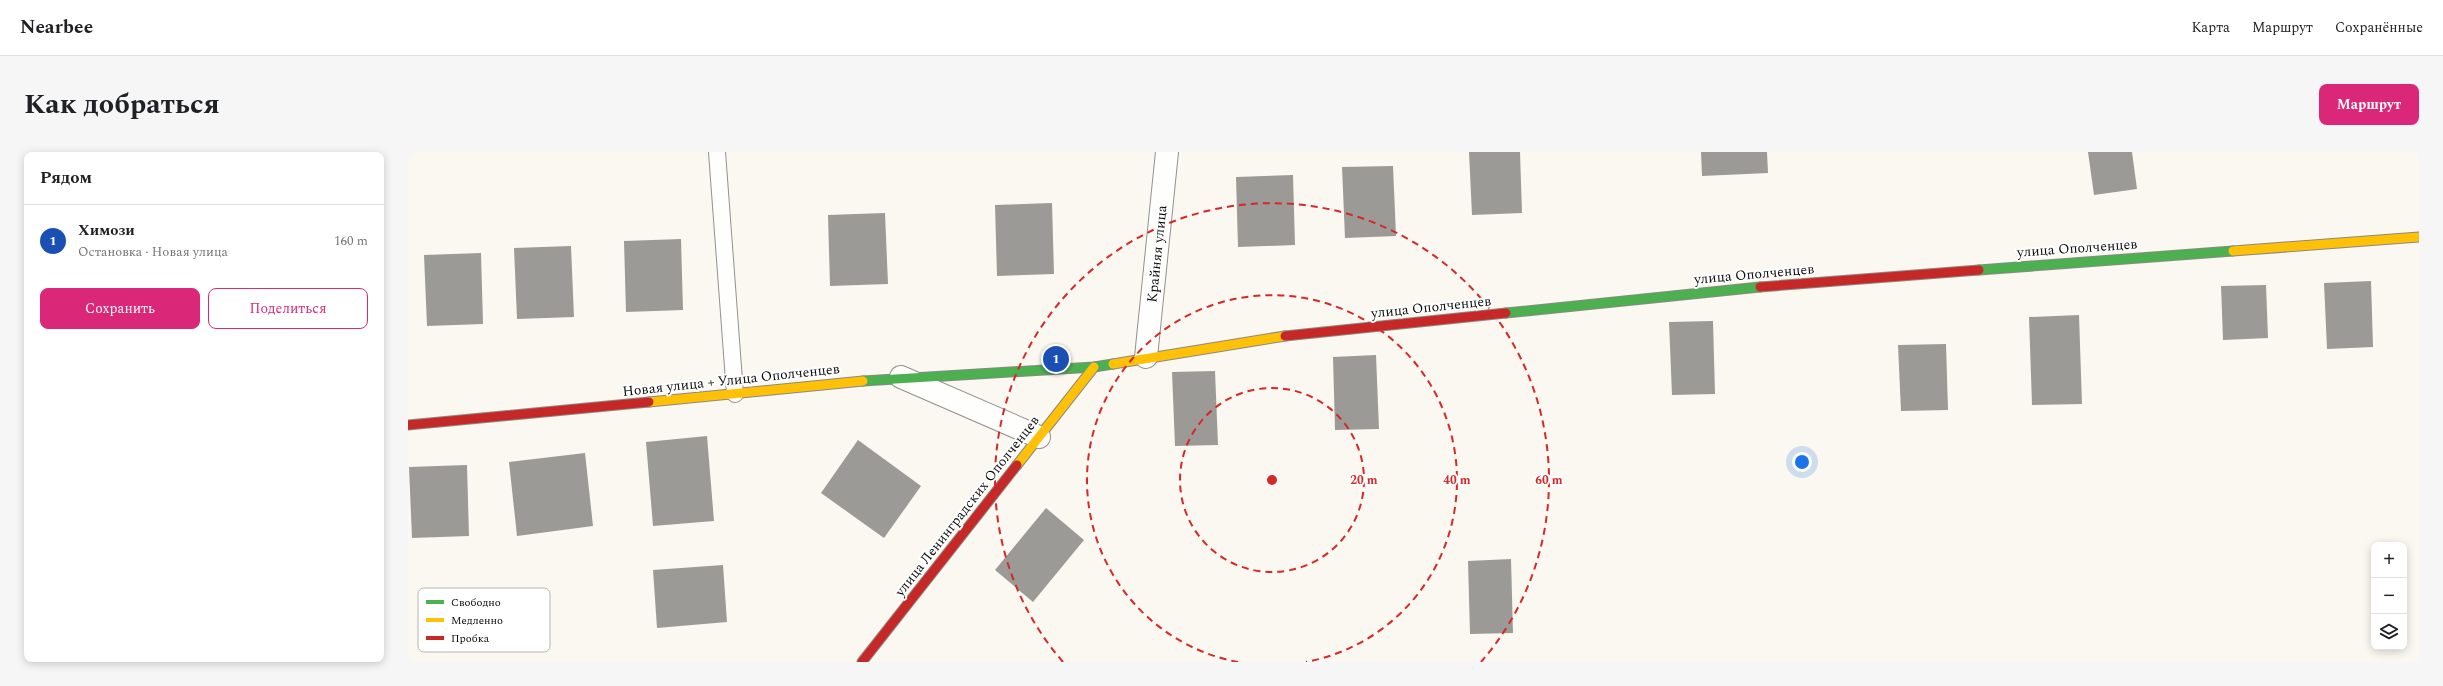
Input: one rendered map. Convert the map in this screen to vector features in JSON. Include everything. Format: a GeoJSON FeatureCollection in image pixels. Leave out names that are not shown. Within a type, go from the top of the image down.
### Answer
{"type":"FeatureCollection","features":[{"type":"Feature","properties":{"kind":"street","name":"Крайняя улица"},"geometry":{"type":"LineString","coordinates":[[1146,357],[1167,152]]}},
{"type":"Feature","properties":{"kind":"street","name":"улица Ополченцев"},"geometry":{"type":"LineString","coordinates":[[1056,369],[1094,367],[1146,357],[1289,335],[1792,284],[2419,237]]}},
{"type":"Feature","properties":{"kind":"street","name":"улица Ленинградских Ополченцев"},"geometry":{"type":"LineString","coordinates":[[862,662],[1094,367]]}},
{"type":"Feature","properties":{"kind":"street","name":"Новая улица + Улица Ополченцев"},"geometry":{"type":"LineString","coordinates":[[408,425],[900,377],[1056,369]]}},
{"type":"Feature","properties":{"kind":"street"},"geometry":{"type":"LineString","coordinates":[[900,377],[1039,437]]}},
{"type":"Feature","properties":{"kind":"lane"},"geometry":{"type":"LineString","coordinates":[[717,152],[735,394]]}},
{"type":"Feature","properties":{"kind":"building"},"geometry":{"type":"Polygon","coordinates":[[[1469,152],[1520,152],[1522,213],[1472,215],[1469,152]]]}},
{"type":"Feature","properties":{"kind":"building"},"geometry":{"type":"Polygon","coordinates":[[[1701,152],[1767,152],[1768,173],[1702,176],[1701,152]]]}},
{"type":"Feature","properties":{"kind":"building"},"geometry":{"type":"Polygon","coordinates":[[[2088,152],[2132,152],[2137,189],[2094,195],[2088,152]]]}},
{"type":"Feature","properties":{"kind":"building"},"geometry":{"type":"Polygon","coordinates":[[[1393,166],[1396,236],[1345,238],[1342,167],[1393,166]]]}},
{"type":"Feature","properties":{"kind":"building"},"geometry":{"type":"Polygon","coordinates":[[[1293,175],[1295,245],[1238,247],[1236,177],[1293,175]]]}},
{"type":"Feature","properties":{"kind":"building"},"geometry":{"type":"Polygon","coordinates":[[[1052,203],[1054,274],[997,276],[995,205],[1052,203]]]}},
{"type":"Feature","properties":{"kind":"building"},"geometry":{"type":"Polygon","coordinates":[[[885,213],[888,284],[830,286],[828,215],[885,213]]]}},
{"type":"Feature","properties":{"kind":"building"},"geometry":{"type":"Polygon","coordinates":[[[681,239],[683,310],[626,312],[624,241],[681,239]]]}},
{"type":"Feature","properties":{"kind":"building"},"geometry":{"type":"Polygon","coordinates":[[[571,246],[574,317],[517,319],[514,248],[571,246]]]}},
{"type":"Feature","properties":{"kind":"building"},"geometry":{"type":"Polygon","coordinates":[[[481,253],[483,324],[427,326],[424,255],[481,253]]]}},
{"type":"Feature","properties":{"kind":"building"},"geometry":{"type":"Polygon","coordinates":[[[2371,281],[2373,347],[2327,349],[2324,283],[2371,281]]]}},
{"type":"Feature","properties":{"kind":"building"},"geometry":{"type":"Polygon","coordinates":[[[2266,285],[2268,338],[2223,340],[2221,286],[2266,285]]]}},
{"type":"Feature","properties":{"kind":"building"},"geometry":{"type":"Polygon","coordinates":[[[2079,315],[2082,404],[2032,405],[2029,317],[2079,315]]]}},
{"type":"Feature","properties":{"kind":"building"},"geometry":{"type":"Polygon","coordinates":[[[1713,321],[1715,394],[1672,395],[1669,322],[1713,321]]]}},
{"type":"Feature","properties":{"kind":"building"},"geometry":{"type":"Polygon","coordinates":[[[1946,344],[1948,410],[1901,411],[1898,345],[1946,344]]]}},
{"type":"Feature","properties":{"kind":"building"},"geometry":{"type":"Polygon","coordinates":[[[1376,355],[1379,429],[1335,430],[1333,357],[1376,355]]]}},
{"type":"Feature","properties":{"kind":"building"},"geometry":{"type":"Polygon","coordinates":[[[1215,371],[1218,445],[1175,446],[1172,372],[1215,371]]]}},
{"type":"Feature","properties":{"kind":"building"},"geometry":{"type":"Polygon","coordinates":[[[707,436],[714,521],[653,526],[646,442],[707,436]]]}},
{"type":"Feature","properties":{"kind":"building"},"geometry":{"type":"Polygon","coordinates":[[[858,440],[921,486],[884,538],[821,493],[858,440]]]}},
{"type":"Feature","properties":{"kind":"building"},"geometry":{"type":"Polygon","coordinates":[[[585,453],[593,526],[517,536],[509,462],[585,453]]]}},
{"type":"Feature","properties":{"kind":"building"},"geometry":{"type":"Polygon","coordinates":[[[467,465],[469,536],[412,538],[409,467],[467,465]]]}},
{"type":"Feature","properties":{"kind":"building"},"geometry":{"type":"Polygon","coordinates":[[[1046,508],[1084,540],[1033,602],[995,570],[1046,508]]]}},
{"type":"Feature","properties":{"kind":"building"},"geometry":{"type":"Polygon","coordinates":[[[1511,559],[1513,633],[1470,634],[1468,561],[1511,559]]]}},
{"type":"Feature","properties":{"kind":"building"},"geometry":{"type":"Polygon","coordinates":[[[723,565],[727,622],[657,628],[653,570],[723,565]]]}},
{"type":"Feature","properties":{"kind":"traffic: fast"},"geometry":{"type":"LineString","coordinates":[[1979,270],[2233,251]]}},
{"type":"Feature","properties":{"kind":"traffic: fast"},"geometry":{"type":"LineString","coordinates":[[1506,313],[1760,287]]}},
{"type":"Feature","properties":{"kind":"traffic: fast"},"geometry":{"type":"LineString","coordinates":[[863,381],[1094,367],[1113,364]]}},
{"type":"Feature","properties":{"kind":"traffic: slow"},"geometry":{"type":"LineString","coordinates":[[2233,251],[2419,237]]}},
{"type":"Feature","properties":{"kind":"traffic: slow"},"geometry":{"type":"LineString","coordinates":[[1113,364],[1285,336]]}},
{"type":"Feature","properties":{"kind":"traffic: slow"},"geometry":{"type":"LineString","coordinates":[[1017,465],[1094,367]]}},
{"type":"Feature","properties":{"kind":"traffic: slow"},"geometry":{"type":"LineString","coordinates":[[649,402],[863,381]]}},
{"type":"Feature","properties":{"kind":"traffic: jam"},"geometry":{"type":"LineString","coordinates":[[1760,287],[1979,270]]}},
{"type":"Feature","properties":{"kind":"traffic: jam"},"geometry":{"type":"LineString","coordinates":[[1285,336],[1506,313]]}},
{"type":"Feature","properties":{"kind":"traffic: jam"},"geometry":{"type":"LineString","coordinates":[[408,425],[649,402]]}},
{"type":"Feature","properties":{"kind":"traffic: jam"},"geometry":{"type":"LineString","coordinates":[[862,662],[1017,465]]}},
{"type":"Feature","properties":{"kind":"place","name":"Химози"},"geometry":{"type":"Point","coordinates":[1056,359]}}]}
